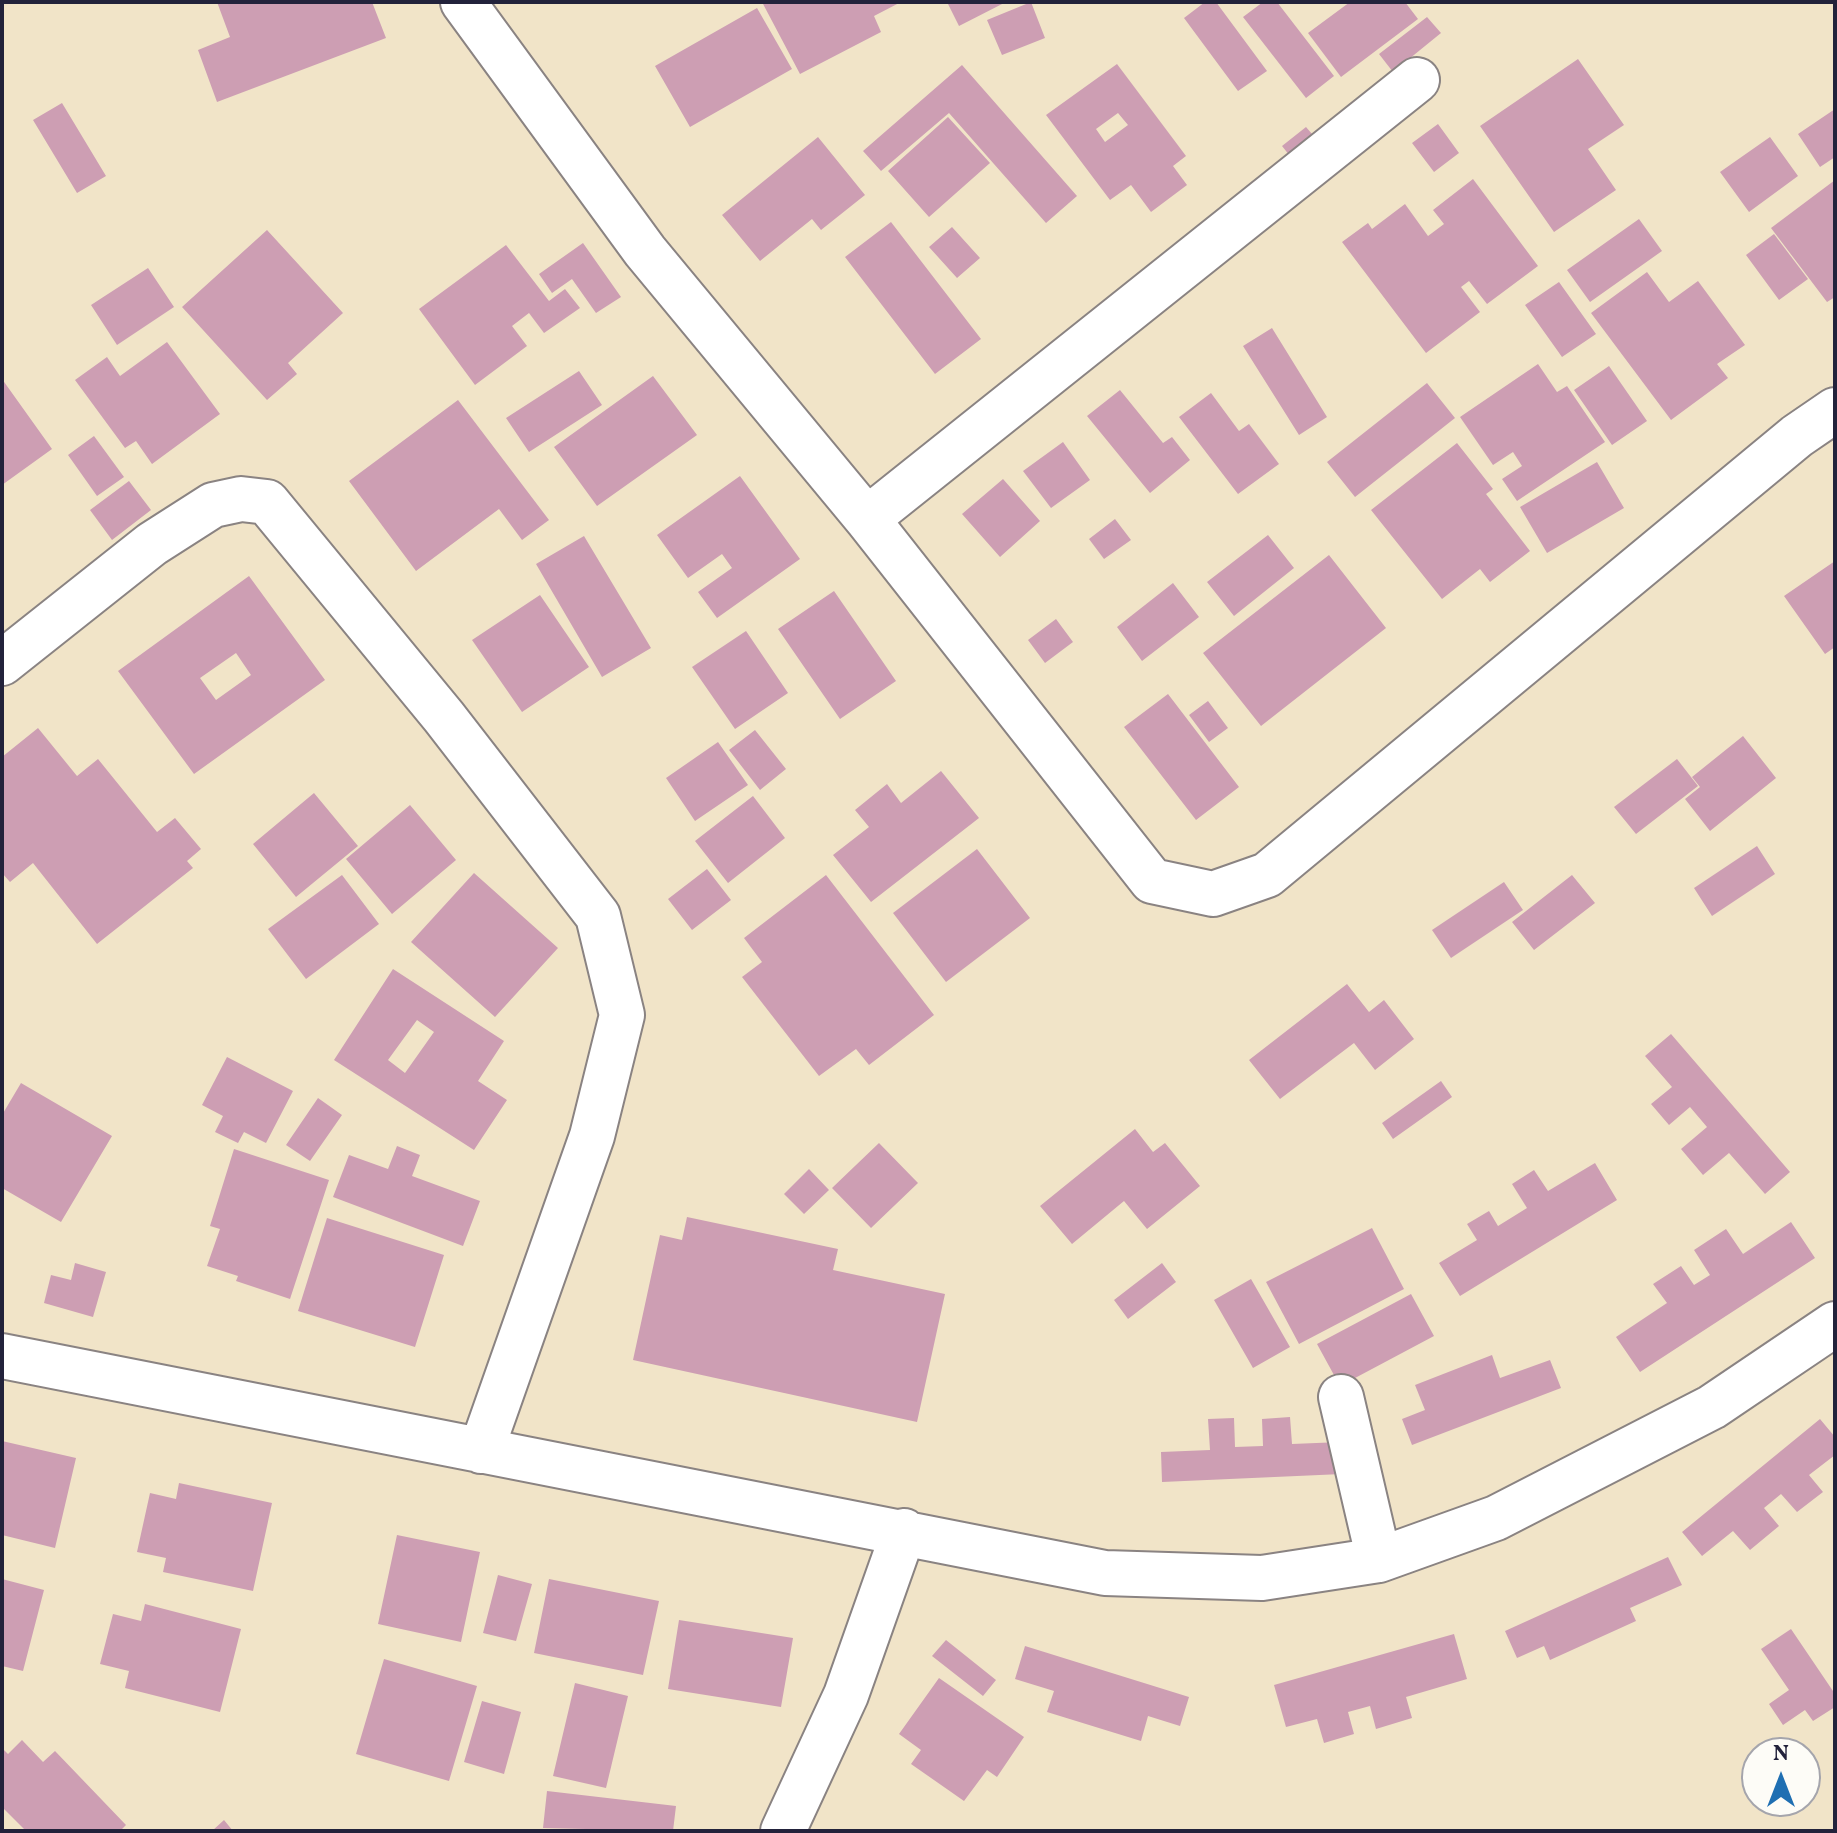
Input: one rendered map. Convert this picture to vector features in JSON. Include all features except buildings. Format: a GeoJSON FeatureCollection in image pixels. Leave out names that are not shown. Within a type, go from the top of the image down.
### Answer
{"type":"FeatureCollection","features":[{"type":"Feature","properties":{"kind":"street"},"geometry":{"type":"LineString","coordinates":[[463,2],[645,251],[867,519],[1152,881],[1213,894],[1267,875],[1797,436],[1835,410]]}},
{"type":"Feature","properties":{"kind":"street"},"geometry":{"type":"LineString","coordinates":[[867,519],[1417,80]]}},
{"type":"Feature","properties":{"kind":"street"},"geometry":{"type":"LineString","coordinates":[[2,663],[152,544],[213,505],[241,499],[267,502],[444,717],[598,916],[622,1015],[592,1136],[481,1451]]}},
{"type":"Feature","properties":{"kind":"street"},"geometry":{"type":"LineString","coordinates":[[2,1356],[904,1531],[1105,1573],[1262,1578],[1379,1560],[1496,1518],[1712,1407],[1835,1324]]}},
{"type":"Feature","properties":{"kind":"street"},"geometry":{"type":"LineString","coordinates":[[1341,1397],[1379,1560]]}},
{"type":"Feature","properties":{"kind":"street"},"geometry":{"type":"LineString","coordinates":[[783,1831],[846,1695],[904,1531]]}}]}
